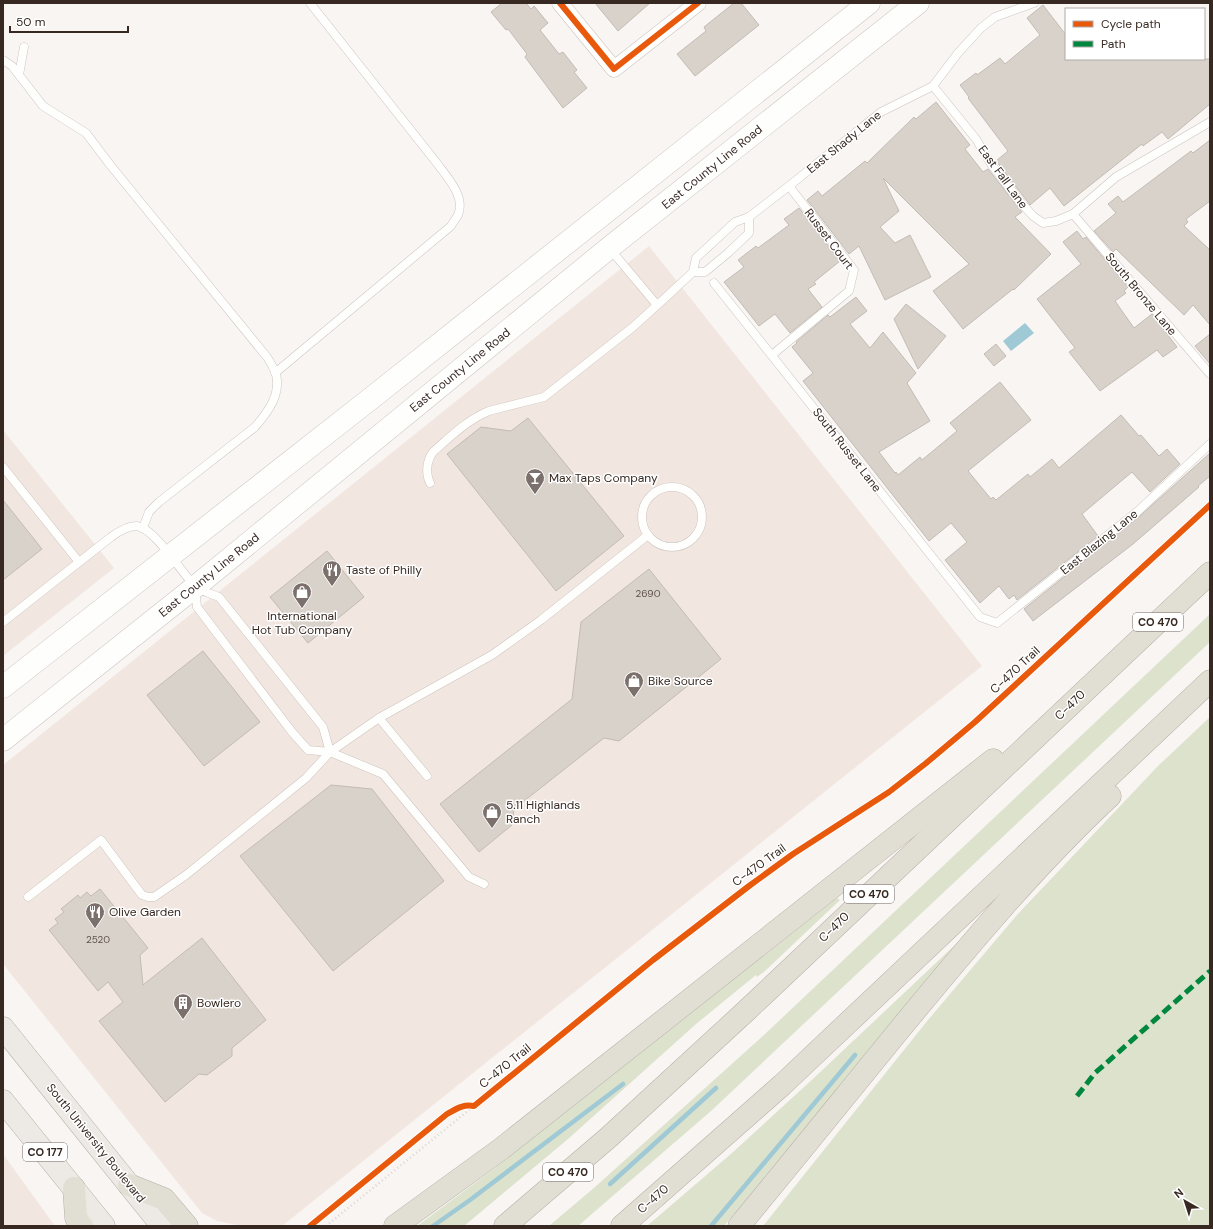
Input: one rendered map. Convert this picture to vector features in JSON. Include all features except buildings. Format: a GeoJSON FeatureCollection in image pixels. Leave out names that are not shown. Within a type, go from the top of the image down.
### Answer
{"type":"FeatureCollection","features":[{"type":"Feature","properties":{"kind":"highway","name":"C-470"},"geometry":{"type":"LineString","coordinates":[[505,1226],[614,1132],[740,1016],[1210,573]]}},
{"type":"Feature","properties":{"kind":"highway"},"geometry":{"type":"LineString","coordinates":[[395,1226],[490,1158],[948,796],[1020,738],[1082,681],[1106,671]]}},
{"type":"Feature","properties":{"kind":"highway","name":"C-470"},"geometry":{"type":"LineString","coordinates":[[622,1226],[782,1085],[1210,681]]}},
{"type":"Feature","properties":{"kind":"highway"},"geometry":{"type":"LineString","coordinates":[[739,1226],[924,1001],[1007,904],[1089,816],[1178,731],[1210,681]]}},
{"type":"Feature","properties":{"kind":"highway"},"geometry":{"type":"LineString","coordinates":[[129,1185],[164,1199],[187,1226]]}},
{"type":"Feature","properties":{"kind":"highway"},"geometry":{"type":"LineString","coordinates":[[74,1188],[76,1218],[82,1226]]}},
{"type":"Feature","properties":{"kind":"main road"},"geometry":{"type":"LineString","coordinates":[[3,686],[363,404],[869,3]]}},
{"type":"Feature","properties":{"kind":"main road","name":"East County Line Road"},"geometry":{"type":"LineString","coordinates":[[3,740],[195,587],[609,248],[918,3]]}},
{"type":"Feature","properties":{"kind":"main road","name":"South University Boulevard"},"geometry":{"type":"LineString","coordinates":[[3,1028],[162,1226]]}},
{"type":"Feature","properties":{"kind":"main road","name":"CO 177"},"geometry":{"type":"LineString","coordinates":[[3,1101],[104,1226]]}},
{"type":"Feature","properties":{"kind":"street"},"geometry":{"type":"LineString","coordinates":[[560,3],[614,69],[698,3]]}},
{"type":"Feature","properties":{"kind":"lane"},"geometry":{"type":"LineString","coordinates":[[275,373],[451,226],[458,214],[460,198],[436,162],[310,3]]}},
{"type":"Feature","properties":{"kind":"lane","name":"East Shady Lane"},"geometry":{"type":"LineString","coordinates":[[430,483],[427,468],[430,456],[473,419],[489,411],[544,398],[633,327],[693,272],[696,258],[735,222],[749,217],[881,112],[933,86],[958,53],[981,28],[995,17],[1034,3]]}},
{"type":"Feature","properties":{"kind":"lane"},"geometry":{"type":"LineString","coordinates":[[20,75],[24,46]]}},
{"type":"Feature","properties":{"kind":"lane"},"geometry":{"type":"LineString","coordinates":[[3,60],[12,66],[20,75],[43,106],[86,133],[111,166],[267,357],[275,373],[277,385],[274,399],[263,418],[255,427],[159,502],[150,512],[143,528]]}},
{"type":"Feature","properties":{"kind":"lane","name":"East Fall Lane"},"geometry":{"type":"LineString","coordinates":[[933,86],[976,140],[991,164],[1033,216],[1043,222],[1056,221],[1073,214],[1116,177],[1210,122]]}},
{"type":"Feature","properties":{"kind":"lane","name":"Russet Court"},"geometry":{"type":"LineString","coordinates":[[772,355],[849,291],[854,270],[789,186]]}},
{"type":"Feature","properties":{"kind":"lane","name":"South Bronze Lane"},"geometry":{"type":"LineString","coordinates":[[1073,214],[1210,374]]}},
{"type":"Feature","properties":{"kind":"lane","name":"East Shady Lane"},"geometry":{"type":"LineString","coordinates":[[693,272],[704,272],[728,253],[749,233],[749,217]]}},
{"type":"Feature","properties":{"kind":"lane"},"geometry":{"type":"LineString","coordinates":[[609,248],[657,305]]}},
{"type":"Feature","properties":{"kind":"lane","name":"South Russet Lane"},"geometry":{"type":"LineString","coordinates":[[714,283],[980,617]]}},
{"type":"Feature","properties":{"kind":"lane","name":"East Blazing Lane"},"geometry":{"type":"LineString","coordinates":[[980,617],[997,624],[1138,511],[1210,444]]}},
{"type":"Feature","properties":{"kind":"lane"},"geometry":{"type":"LineString","coordinates":[[3,467],[79,562]]}},
{"type":"Feature","properties":{"kind":"lane"},"geometry":{"type":"LineString","coordinates":[[669,487],[679,487],[689,492],[696,499],[701,507],[701,526],[697,534],[690,541],[682,546],[663,546],[654,541],[648,535],[643,525],[642,515],[644,504],[650,496],[659,490],[669,487]]}},
{"type":"Feature","properties":{"kind":"lane"},"geometry":{"type":"LineString","coordinates":[[3,622],[111,537],[131,526],[138,526],[153,535],[195,587],[219,597],[323,727],[330,752]]}},
{"type":"Feature","properties":{"kind":"lane"},"geometry":{"type":"LineString","coordinates":[[28,897],[101,840],[142,895],[148,898],[154,897],[186,875],[306,778],[330,752],[379,718],[492,655],[541,620],[648,535]]}},
{"type":"Feature","properties":{"kind":"lane"},"geometry":{"type":"LineString","coordinates":[[195,587],[197,607],[292,732],[308,750],[330,752],[383,774],[469,877],[484,884]]}},
{"type":"Feature","properties":{"kind":"lane"},"geometry":{"type":"LineString","coordinates":[[379,718],[427,776]]}},
{"type":"Feature","properties":{"kind":"path"},"geometry":{"type":"LineString","coordinates":[[461,1106],[474,1106]]}},
{"type":"Feature","properties":{"kind":"path"},"geometry":{"type":"LineString","coordinates":[[326,1226],[474,1106]]}},
{"type":"Feature","properties":{"kind":"shaded area"},"geometry":{"type":"Polygon","coordinates":[[[649,246],[982,666],[282,1226],[242,1226],[217,1221],[202,1213],[3,964],[3,765],[649,246]]]}},
{"type":"Feature","properties":{"kind":"shaded area"},"geometry":{"type":"Polygon","coordinates":[[[3,430],[114,568],[3,656],[3,430]]]}},
{"type":"Feature","properties":{"kind":"shaded area"},"geometry":{"type":"Polygon","coordinates":[[[3,1154],[55,1226],[3,1226],[3,1154]]]}},
{"type":"Feature","properties":{"kind":"green space"},"geometry":{"type":"Polygon","coordinates":[[[1210,614],[1210,642],[711,1111],[578,1226],[549,1226],[595,1187],[765,1034],[1210,614]]]}},
{"type":"Feature","properties":{"kind":"green space"},"geometry":{"type":"Polygon","coordinates":[[[1210,717],[1210,1226],[763,1226],[928,1020],[1017,915],[1158,766],[1210,717]]]}},
{"type":"Feature","properties":{"kind":"green space"},"geometry":{"type":"Polygon","coordinates":[[[837,898],[840,900],[765,971],[757,977],[756,975],[696,1024],[568,1139],[464,1226],[417,1226],[495,1168],[837,898]]]}},
{"type":"Feature","properties":{"kind":"green space"},"geometry":{"type":"Polygon","coordinates":[[[957,943],[958,944],[724,1226],[647,1226],[732,1153],[957,943]]]}},
{"type":"Feature","properties":{"kind":"water"},"geometry":{"type":"Polygon","coordinates":[[[1025,323],[1034,333],[1011,351],[1003,341],[1025,323]]]}},
{"type":"Feature","properties":{"kind":"waterway"},"geometry":{"type":"LineString","coordinates":[[711,1226],[855,1055]]}},
{"type":"Feature","properties":{"kind":"waterway"},"geometry":{"type":"LineString","coordinates":[[433,1226],[470,1200],[623,1084]]}},
{"type":"Feature","properties":{"kind":"waterway"},"geometry":{"type":"LineString","coordinates":[[610,1184],[716,1088]]}},
{"type":"Feature","properties":{"kind":"marked path"},"geometry":{"type":"LineString","coordinates":[[1077,1096],[1095,1073],[1210,971]]}},
{"type":"Feature","properties":{"kind":"cycle path"},"geometry":{"type":"LineString","coordinates":[[560,3],[614,69],[698,3]]}},
{"type":"Feature","properties":{"kind":"cycle path","name":"C-470 Trail"},"geometry":{"type":"LineString","coordinates":[[310,1226],[447,1114],[463,1106],[474,1106],[653,960],[749,886],[793,854],[889,792],[925,764],[975,722],[1210,505]]}},
{"type":"Feature","properties":{"kind":"place","name":"Max Taps Company"},"geometry":{"type":"Point","coordinates":[535,495]}},
{"type":"Feature","properties":{"kind":"place","name":"Taste of Philly"},"geometry":{"type":"Point","coordinates":[332,587]}},
{"type":"Feature","properties":{"kind":"place","name":"International Hot Tub Company"},"geometry":{"type":"Point","coordinates":[302,609]}},
{"type":"Feature","properties":{"kind":"place","name":"Bike Source"},"geometry":{"type":"Point","coordinates":[634,698]}},
{"type":"Feature","properties":{"kind":"place","name":"5.11 Highlands Ranch"},"geometry":{"type":"Point","coordinates":[492,829]}},
{"type":"Feature","properties":{"kind":"place","name":"Olive Garden"},"geometry":{"type":"Point","coordinates":[95,929]}},
{"type":"Feature","properties":{"kind":"place","name":"Bowlero"},"geometry":{"type":"Point","coordinates":[183,1020]}}]}
